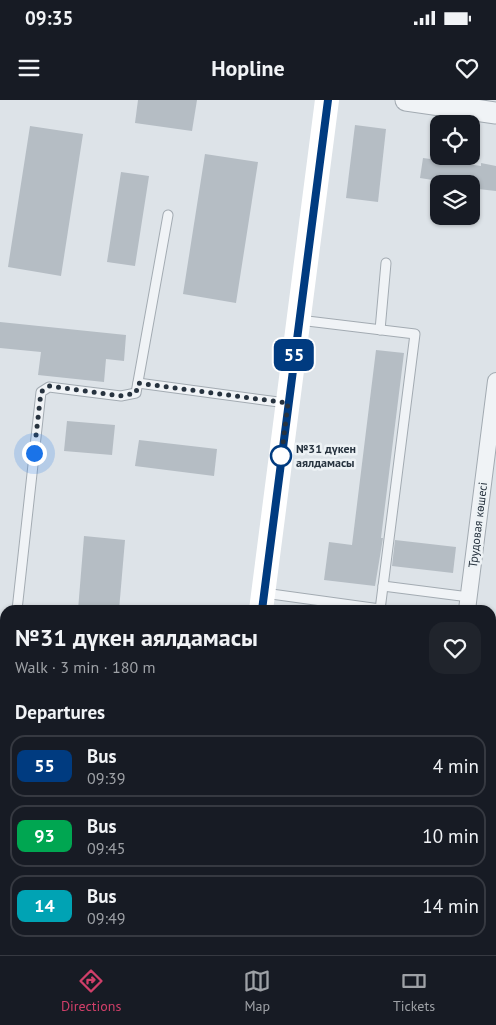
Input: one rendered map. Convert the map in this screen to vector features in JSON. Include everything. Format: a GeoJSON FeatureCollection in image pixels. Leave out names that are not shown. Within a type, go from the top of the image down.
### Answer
{"type":"FeatureCollection","features":[{"type":"Feature","properties":{"kind":"main road"},"geometry":{"type":"LineString","coordinates":[[263,602],[328,100]]}},
{"type":"Feature","properties":{"kind":"street"},"geometry":{"type":"LineString","coordinates":[[406,100],[496,113]]}},
{"type":"Feature","properties":{"kind":"street","name":"Трудовая көшесі"},"geometry":{"type":"LineString","coordinates":[[468,603],[493,434],[496,381]]}},
{"type":"Feature","properties":{"kind":"lane"},"geometry":{"type":"LineString","coordinates":[[18,605],[41,392],[49,386],[120,396],[136,393],[168,215]]}},
{"type":"Feature","properties":{"kind":"lane"},"geometry":{"type":"LineString","coordinates":[[380,330],[386,262]]}},
{"type":"Feature","properties":{"kind":"lane"},"geometry":{"type":"LineString","coordinates":[[299,320],[415,334],[381,605]]}},
{"type":"Feature","properties":{"kind":"lane"},"geometry":{"type":"LineString","coordinates":[[138,383],[288,403]]}},
{"type":"Feature","properties":{"kind":"lane"},"geometry":{"type":"LineString","coordinates":[[383,586],[468,603]]}},
{"type":"Feature","properties":{"kind":"lane"},"geometry":{"type":"LineString","coordinates":[[263,602],[307,605]]}},
{"type":"Feature","properties":{"kind":"building"},"geometry":{"type":"Polygon","coordinates":[[[138,100],[197,100],[192,131],[135,123],[138,100]]]}},
{"type":"Feature","properties":{"kind":"building"},"geometry":{"type":"Polygon","coordinates":[[[355,125],[386,129],[378,202],[346,198],[355,125]]]}},
{"type":"Feature","properties":{"kind":"building"},"geometry":{"type":"Polygon","coordinates":[[[30,126],[83,134],[61,276],[8,267],[30,126]]]}},
{"type":"Feature","properties":{"kind":"building"},"geometry":{"type":"Polygon","coordinates":[[[205,154],[258,162],[236,303],[183,294],[205,154]]]}},
{"type":"Feature","properties":{"kind":"building"},"geometry":{"type":"Polygon","coordinates":[[[423,158],[430,159],[430,165],[481,166],[481,163],[496,166],[496,191],[480,189],[480,175],[430,175],[430,180],[420,178],[423,158]]]}},
{"type":"Feature","properties":{"kind":"building"},"geometry":{"type":"Polygon","coordinates":[[[121,172],[149,176],[135,266],[107,262],[121,172]]]}},
{"type":"Feature","properties":{"kind":"building"},"geometry":{"type":"Polygon","coordinates":[[[0,322],[126,335],[124,361],[106,359],[104,382],[38,375],[41,352],[0,348],[0,322]]]}},
{"type":"Feature","properties":{"kind":"building"},"geometry":{"type":"Polygon","coordinates":[[[376,350],[404,353],[381,538],[383,538],[375,586],[324,580],[329,542],[352,545],[376,350]]]}},
{"type":"Feature","properties":{"kind":"building"},"geometry":{"type":"Polygon","coordinates":[[[67,421],[115,425],[112,455],[64,451],[67,421]]]}},
{"type":"Feature","properties":{"kind":"building"},"geometry":{"type":"Polygon","coordinates":[[[139,440],[217,449],[214,476],[135,466],[139,440]]]}},
{"type":"Feature","properties":{"kind":"building"},"geometry":{"type":"Polygon","coordinates":[[[84,536],[125,540],[119,605],[78,605],[84,536]]]}},
{"type":"Feature","properties":{"kind":"building"},"geometry":{"type":"Polygon","coordinates":[[[395,540],[456,547],[453,573],[392,566],[395,540]]]}},
{"type":"Feature","properties":{"kind":"bus line","name":"55"},"geometry":{"type":"LineString","coordinates":[[263,605],[328,100]]}},
{"type":"Feature","properties":{"kind":"place","name":"№31 дүкен аялдамасы"},"geometry":{"type":"Point","coordinates":[281,456]}},
{"type":"Feature","properties":{"kind":"route"},"geometry":{"type":"LineString","coordinates":[[34,453],[41,392],[49,386],[120,396],[136,393],[138,383],[288,403],[281,460],[281,456]]}}]}
